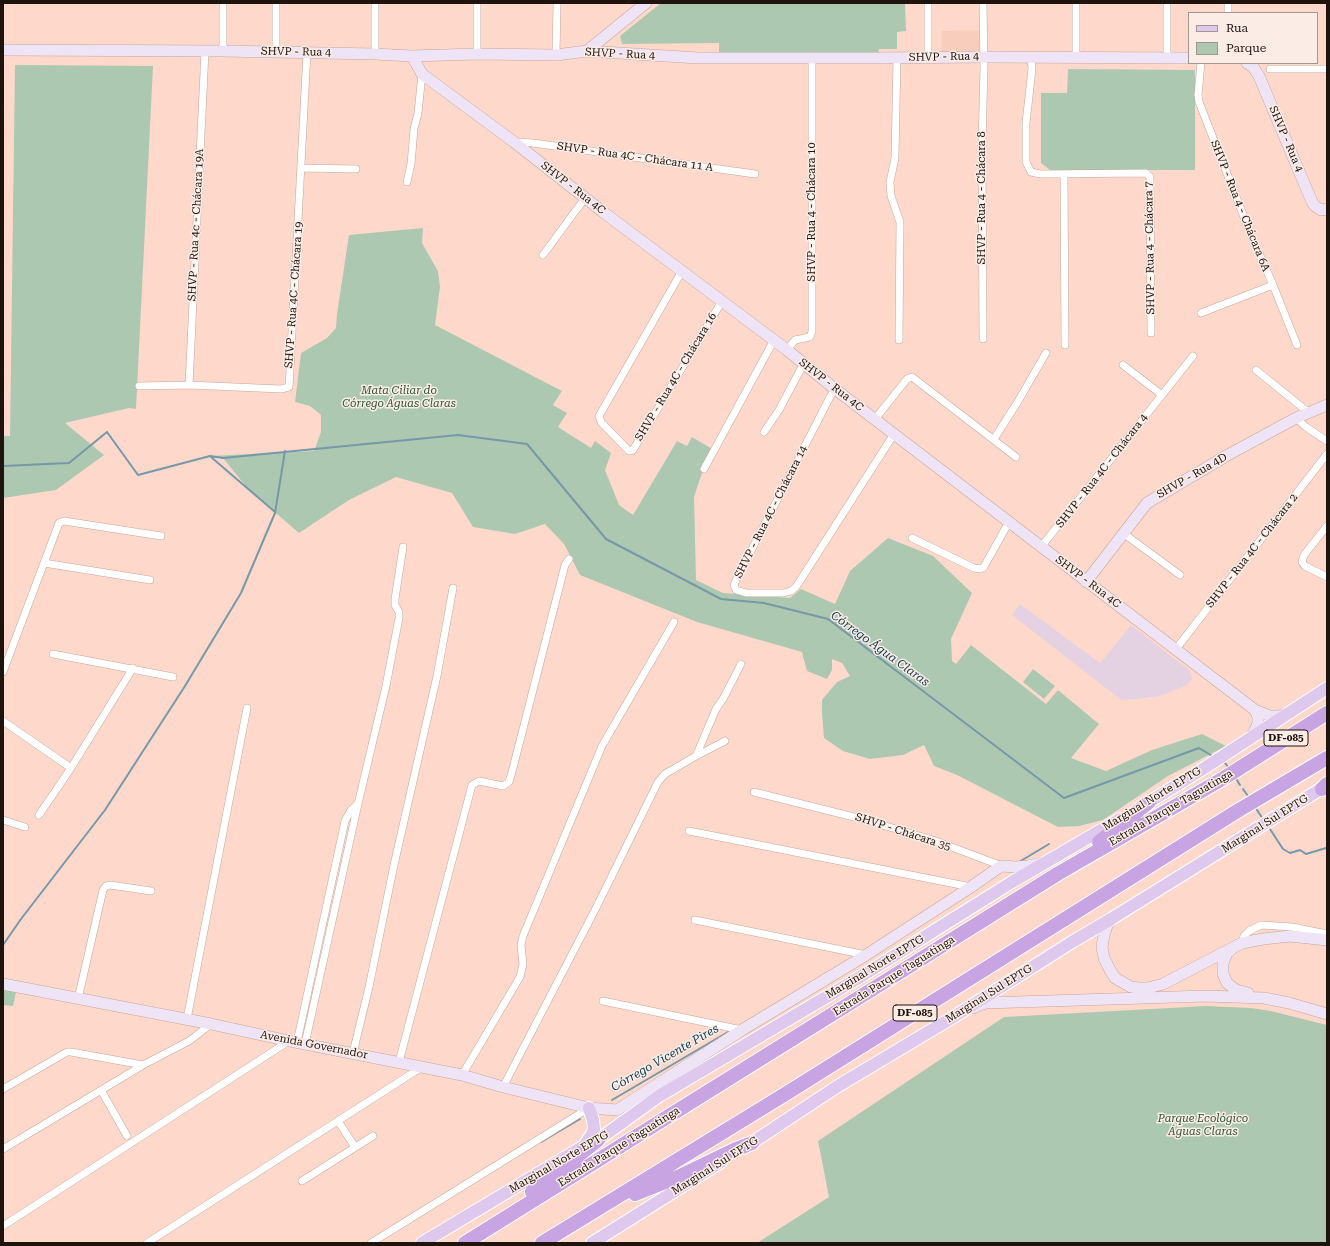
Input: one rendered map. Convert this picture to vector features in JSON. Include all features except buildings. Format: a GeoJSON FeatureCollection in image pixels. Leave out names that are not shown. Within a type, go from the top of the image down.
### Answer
{"type":"FeatureCollection","features":[{"type":"Feature","properties":{"kind":"highway","name":"Estrada Parque Taguatinga"},"geometry":{"type":"LineString","coordinates":[[469,1241],[1059,873],[1224,778],[1327,713]]}},
{"type":"Feature","properties":{"kind":"highway","name":"DF-085"},"geometry":{"type":"LineString","coordinates":[[542,1243],[787,1094],[1240,810],[1327,758]]}},
{"type":"Feature","properties":{"kind":"highway"},"geometry":{"type":"LineString","coordinates":[[1059,873],[1149,802]]}},
{"type":"Feature","properties":{"kind":"highway"},"geometry":{"type":"LineString","coordinates":[[469,1241],[598,1140]]}},
{"type":"Feature","properties":{"kind":"highway"},"geometry":{"type":"LineString","coordinates":[[588,1214],[606,1208],[642,1191],[680,1176],[736,1148],[752,1143]]}},
{"type":"Feature","properties":{"kind":"main road","name":"Marginal Norte EPTG"},"geometry":{"type":"LineString","coordinates":[[422,1243],[584,1146],[598,1140],[659,1096],[865,974],[1012,882],[1149,802],[1206,767],[1327,688]]}},
{"type":"Feature","properties":{"kind":"main road","name":"Marginal Sul EPTG"},"geometry":{"type":"LineString","coordinates":[[592,1243],[752,1143],[838,1086],[955,1016],[1325,786]]}},
{"type":"Feature","properties":{"kind":"main road"},"geometry":{"type":"LineString","coordinates":[[584,1146],[594,1129],[589,1108]]}},
{"type":"Feature","properties":{"kind":"street"},"geometry":{"type":"LineString","coordinates":[[223,3],[223,51]]}},
{"type":"Feature","properties":{"kind":"street"},"geometry":{"type":"LineString","coordinates":[[276,3],[276,52]]}},
{"type":"Feature","properties":{"kind":"street"},"geometry":{"type":"LineString","coordinates":[[375,3],[375,54]]}},
{"type":"Feature","properties":{"kind":"street"},"geometry":{"type":"LineString","coordinates":[[477,3],[477,54]]}},
{"type":"Feature","properties":{"kind":"street"},"geometry":{"type":"LineString","coordinates":[[556,55],[557,3]]}},
{"type":"Feature","properties":{"kind":"street"},"geometry":{"type":"LineString","coordinates":[[587,51],[646,3]]}},
{"type":"Feature","properties":{"kind":"street"},"geometry":{"type":"LineString","coordinates":[[928,3],[928,58]]}},
{"type":"Feature","properties":{"kind":"street","name":"SHVP - Rua 4 - Chácara 8"},"geometry":{"type":"LineString","coordinates":[[983,3],[983,339]]}},
{"type":"Feature","properties":{"kind":"street"},"geometry":{"type":"LineString","coordinates":[[1076,3],[1076,58]]}},
{"type":"Feature","properties":{"kind":"street"},"geometry":{"type":"LineString","coordinates":[[1167,3],[1167,58]]}},
{"type":"Feature","properties":{"kind":"street","name":"SHVP - Rua 4"},"geometry":{"type":"LineString","coordinates":[[3,50],[223,51],[412,56],[477,54],[556,55],[587,51],[698,58],[1188,58]]}},
{"type":"Feature","properties":{"kind":"street","name":"SHVP - Rua 4c - Chácara 19A"},"geometry":{"type":"LineString","coordinates":[[189,386],[205,51]]}},
{"type":"Feature","properties":{"kind":"street","name":"SHVP - Rua 4C - Chácara 19"},"geometry":{"type":"LineString","coordinates":[[139,386],[281,389],[289,387],[307,53]]}},
{"type":"Feature","properties":{"kind":"street","name":"SHVP - Rua 4C"},"geometry":{"type":"LineString","coordinates":[[412,56],[422,74],[514,142],[585,198],[774,340],[835,389],[1255,710],[1270,716],[1287,714]]}},
{"type":"Feature","properties":{"kind":"street","name":"SHVP - Rua 4 - Chácara 10"},"geometry":{"type":"LineString","coordinates":[[787,350],[795,340],[810,337],[812,332],[812,58]]}},
{"type":"Feature","properties":{"kind":"street"},"geometry":{"type":"LineString","coordinates":[[897,58],[895,158],[890,182],[891,196],[900,222],[900,340]]}},
{"type":"Feature","properties":{"kind":"street","name":"SHVP - Rua 4 - Chácara 7"},"geometry":{"type":"LineString","coordinates":[[1031,58],[1032,69],[1026,123],[1026,162],[1029,169],[1034,173],[1146,173],[1150,177],[1151,334]]}},
{"type":"Feature","properties":{"kind":"street","name":"SHVP - Rua 4 - Chácara 6A"},"geometry":{"type":"LineString","coordinates":[[1201,64],[1198,95],[1199,102],[1251,235],[1297,345]]}},
{"type":"Feature","properties":{"kind":"street","name":"SHVP - Rua 4"},"geometry":{"type":"LineString","coordinates":[[1248,64],[1253,67],[1259,76],[1312,202],[1321,210],[1327,209]]}},
{"type":"Feature","properties":{"kind":"street"},"geometry":{"type":"LineString","coordinates":[[1270,69],[1327,69]]}},
{"type":"Feature","properties":{"kind":"street"},"geometry":{"type":"LineString","coordinates":[[407,182],[411,164],[414,129],[418,113],[422,74]]}},
{"type":"Feature","properties":{"kind":"street","name":"SHVP - Rua 4C - Chácara 11 A"},"geometry":{"type":"LineString","coordinates":[[514,142],[533,143],[755,174]]}},
{"type":"Feature","properties":{"kind":"street"},"geometry":{"type":"LineString","coordinates":[[301,168],[356,169]]}},
{"type":"Feature","properties":{"kind":"street"},"geometry":{"type":"LineString","coordinates":[[1064,174],[1065,345]]}},
{"type":"Feature","properties":{"kind":"street"},"geometry":{"type":"LineString","coordinates":[[543,255],[585,198]]}},
{"type":"Feature","properties":{"kind":"street","name":"SHVP - Rua 4C - Chácara 16"},"geometry":{"type":"LineString","coordinates":[[682,271],[599,413],[599,420],[629,451],[633,450],[722,301]]}},
{"type":"Feature","properties":{"kind":"street"},"geometry":{"type":"LineString","coordinates":[[1201,313],[1273,285]]}},
{"type":"Feature","properties":{"kind":"street"},"geometry":{"type":"LineString","coordinates":[[704,469],[774,340]]}},
{"type":"Feature","properties":{"kind":"street"},"geometry":{"type":"LineString","coordinates":[[994,439],[1017,403],[1046,352]]}},
{"type":"Feature","properties":{"kind":"street","name":"SHVP - Rua 4C - Chácara 4"},"geometry":{"type":"LineString","coordinates":[[1041,547],[1193,356]]}},
{"type":"Feature","properties":{"kind":"street"},"geometry":{"type":"LineString","coordinates":[[764,432],[779,410],[804,363]]}},
{"type":"Feature","properties":{"kind":"street"},"geometry":{"type":"LineString","coordinates":[[1123,365],[1162,395]]}},
{"type":"Feature","properties":{"kind":"street"},"geometry":{"type":"LineString","coordinates":[[1256,370],[1308,412]]}},
{"type":"Feature","properties":{"kind":"street"},"geometry":{"type":"LineString","coordinates":[[875,419],[907,379],[912,377],[1016,457]]}},
{"type":"Feature","properties":{"kind":"street","name":"SHVP - Rua 4C - Chácara 14"},"geometry":{"type":"LineString","coordinates":[[835,389],[736,580],[734,585],[736,590],[746,593],[784,593],[791,591],[796,587],[894,434]]}},
{"type":"Feature","properties":{"kind":"street","name":"SHVP - Rua 4D"},"geometry":{"type":"LineString","coordinates":[[1086,582],[1142,509],[1154,498],[1226,456],[1296,418],[1327,405]]}},
{"type":"Feature","properties":{"kind":"street"},"geometry":{"type":"LineString","coordinates":[[1296,418],[1306,427],[1327,440]]}},
{"type":"Feature","properties":{"kind":"street","name":"SHVP - Rua 4C - Chácara 2"},"geometry":{"type":"LineString","coordinates":[[1176,649],[1327,454]]}},
{"type":"Feature","properties":{"kind":"street"},"geometry":{"type":"LineString","coordinates":[[3,672],[57,525],[62,521],[162,536]]}},
{"type":"Feature","properties":{"kind":"street"},"geometry":{"type":"LineString","coordinates":[[912,538],[974,568],[980,569],[984,567],[1009,522]]}},
{"type":"Feature","properties":{"kind":"street"},"geometry":{"type":"LineString","coordinates":[[1327,526],[1304,555],[1302,562],[1304,566],[1327,577]]}},
{"type":"Feature","properties":{"kind":"street"},"geometry":{"type":"LineString","coordinates":[[1123,533],[1180,575]]}},
{"type":"Feature","properties":{"kind":"street"},"geometry":{"type":"LineString","coordinates":[[3,1226],[297,1043],[358,804],[386,686],[399,618],[399,612],[395,605],[395,599],[403,547]]}},
{"type":"Feature","properties":{"kind":"street"},"geometry":{"type":"LineString","coordinates":[[399,1062],[472,785],[479,781],[503,786],[509,782],[566,565],[569,559]]}},
{"type":"Feature","properties":{"kind":"street"},"geometry":{"type":"LineString","coordinates":[[44,563],[150,580]]}},
{"type":"Feature","properties":{"kind":"street"},"geometry":{"type":"LineString","coordinates":[[352,1053],[437,676],[453,588]]}},
{"type":"Feature","properties":{"kind":"street"},"geometry":{"type":"LineString","coordinates":[[462,1075],[520,977],[523,964],[521,945],[523,936],[602,746],[674,622]]}},
{"type":"Feature","properties":{"kind":"street"},"geometry":{"type":"LineString","coordinates":[[53,654],[172,676]]}},
{"type":"Feature","properties":{"kind":"street"},"geometry":{"type":"LineString","coordinates":[[696,756],[716,709],[726,694],[741,664]]}},
{"type":"Feature","properties":{"kind":"street"},"geometry":{"type":"LineString","coordinates":[[39,815],[71,768],[133,668]]}},
{"type":"Feature","properties":{"kind":"street"},"geometry":{"type":"LineString","coordinates":[[187,1019],[247,708]]}},
{"type":"Feature","properties":{"kind":"street"},"geometry":{"type":"LineString","coordinates":[[1251,738],[1258,724],[1258,716],[1255,710]]}},
{"type":"Feature","properties":{"kind":"street"},"geometry":{"type":"LineString","coordinates":[[3,720],[71,768]]}},
{"type":"Feature","properties":{"kind":"street"},"geometry":{"type":"LineString","coordinates":[[503,1087],[594,913],[658,782],[665,774],[725,741]]}},
{"type":"Feature","properties":{"kind":"street","name":"SHVP - Chácara 35"},"geometry":{"type":"LineString","coordinates":[[754,792],[862,819],[933,840],[1002,866],[1014,868],[1050,861]]}},
{"type":"Feature","properties":{"kind":"street"},"geometry":{"type":"LineString","coordinates":[[3,820],[26,827]]}},
{"type":"Feature","properties":{"kind":"street"},"geometry":{"type":"LineString","coordinates":[[689,831],[971,887]]}},
{"type":"Feature","properties":{"kind":"street"},"geometry":{"type":"LineString","coordinates":[[603,1001],[742,1030],[866,955],[1002,866]]}},
{"type":"Feature","properties":{"kind":"street"},"geometry":{"type":"LineString","coordinates":[[78,999],[103,890],[106,886],[110,885],[151,891]]}},
{"type":"Feature","properties":{"kind":"street"},"geometry":{"type":"LineString","coordinates":[[1111,919],[1104,935],[1102,947],[1104,958],[1116,978],[1131,987],[1148,988],[1163,984],[1242,943],[1290,936],[1327,940]]}},
{"type":"Feature","properties":{"kind":"street"},"geometry":{"type":"LineString","coordinates":[[694,920],[866,955]]}},
{"type":"Feature","properties":{"kind":"street"},"geometry":{"type":"LineString","coordinates":[[1327,934],[1292,927],[1261,925],[1249,931],[1244,936],[1242,943],[1227,953],[1223,963],[1223,974],[1227,983],[1236,990],[1327,1014]]}},
{"type":"Feature","properties":{"kind":"street","name":"Avenida Governador"},"geometry":{"type":"LineString","coordinates":[[3,984],[187,1019],[297,1043],[462,1075],[503,1087],[589,1108],[617,1110],[742,1030]]}},
{"type":"Feature","properties":{"kind":"street"},"geometry":{"type":"LineString","coordinates":[[955,1016],[985,1003],[1206,996],[1264,998]]}},
{"type":"Feature","properties":{"kind":"street"},"geometry":{"type":"LineString","coordinates":[[3,1149],[143,1065],[189,1041],[211,1024]]}},
{"type":"Feature","properties":{"kind":"street"},"geometry":{"type":"LineString","coordinates":[[3,1089],[67,1052],[143,1065]]}},
{"type":"Feature","properties":{"kind":"street"},"geometry":{"type":"LineString","coordinates":[[147,1243],[422,1067]]}},
{"type":"Feature","properties":{"kind":"street"},"geometry":{"type":"LineString","coordinates":[[101,1090],[127,1136]]}},
{"type":"Feature","properties":{"kind":"street"},"geometry":{"type":"LineString","coordinates":[[371,1243],[589,1108]]}},
{"type":"Feature","properties":{"kind":"street"},"geometry":{"type":"LineString","coordinates":[[338,1121],[355,1147]]}},
{"type":"Feature","properties":{"kind":"street"},"geometry":{"type":"LineString","coordinates":[[302,1181],[373,1136]]}},
{"type":"Feature","properties":{"kind":"shaded area"},"geometry":{"type":"Polygon","coordinates":[[[983,30],[984,57],[942,57],[942,31],[983,30]]]}},
{"type":"Feature","properties":{"kind":"shaded area"},"geometry":{"type":"Polygon","coordinates":[[[1020,604],[1100,663],[1131,625],[1190,671],[1192,679],[1187,685],[1160,696],[1123,700],[1120,699],[1012,615],[1020,604]]]}},
{"type":"Feature","properties":{"kind":"green space"},"geometry":{"type":"Polygon","coordinates":[[[661,3],[905,3],[906,31],[897,32],[897,49],[879,49],[878,54],[719,53],[719,43],[622,44],[620,36],[661,3]]]}},
{"type":"Feature","properties":{"kind":"green space"},"geometry":{"type":"Polygon","coordinates":[[[15,65],[153,66],[136,409],[129,408],[65,423],[104,455],[56,490],[3,498],[3,436],[10,436],[15,65]]]}},
{"type":"Feature","properties":{"kind":"green space"},"geometry":{"type":"Polygon","coordinates":[[[1068,69],[1195,70],[1195,170],[1050,170],[1041,163],[1041,93],[1067,93],[1068,69]]]}},
{"type":"Feature","properties":{"kind":"green space","name":"Mata Ciliar do Córrego Águas Claras"},"geometry":{"type":"Polygon","coordinates":[[[423,228],[422,243],[438,271],[440,287],[435,325],[562,391],[553,405],[567,413],[558,427],[591,448],[595,441],[611,453],[605,470],[619,505],[633,515],[677,441],[687,446],[692,437],[714,450],[704,467],[694,497],[696,580],[723,593],[790,598],[801,589],[835,604],[850,571],[888,538],[933,556],[972,593],[951,639],[952,661],[956,664],[971,645],[1046,704],[1058,690],[1099,724],[1071,758],[1106,771],[1152,750],[1202,734],[1226,746],[1168,776],[1103,820],[1079,826],[1058,827],[957,775],[934,766],[924,745],[903,755],[870,759],[843,751],[824,738],[822,713],[822,700],[837,682],[850,676],[842,663],[832,659],[832,670],[827,679],[807,671],[802,652],[697,622],[580,575],[564,544],[545,524],[515,534],[473,527],[452,493],[396,477],[349,500],[299,533],[248,489],[223,458],[210,456],[314,451],[321,432],[321,415],[310,406],[295,402],[301,353],[327,338],[336,328],[349,235],[423,228]]]}},
{"type":"Feature","properties":{"kind":"green space"},"geometry":{"type":"Polygon","coordinates":[[[1033,669],[1055,686],[1044,699],[1023,682],[1033,669]]]}},
{"type":"Feature","properties":{"kind":"green space"},"geometry":{"type":"Polygon","coordinates":[[[3,990],[16,992],[13,1006],[3,1005],[3,990]]]}},
{"type":"Feature","properties":{"kind":"green space","name":"Parque Ecológico Águas Claras"},"geometry":{"type":"Polygon","coordinates":[[[1206,1006],[1251,1008],[1271,1011],[1327,1025],[1327,1243],[757,1243],[829,1197],[818,1141],[1004,1017],[1206,1006]]]}},
{"type":"Feature","properties":{"kind":"waterway","name":"Córrego Água Claras"},"geometry":{"type":"LineString","coordinates":[[3,466],[69,463],[107,432],[138,475],[210,456],[223,458],[458,435],[527,444],[606,539],[721,599],[764,603],[828,619],[1064,798],[1199,748],[1214,757]]}},
{"type":"Feature","properties":{"kind":"waterway"},"geometry":{"type":"LineString","coordinates":[[3,945],[21,919],[105,810],[185,686],[241,593],[275,513],[285,451]]}},
{"type":"Feature","properties":{"kind":"waterway","name":"Córrego Vicente Pires"},"geometry":{"type":"LineString","coordinates":[[211,457],[275,512]]}},
{"type":"Feature","properties":{"kind":"waterway","name":"Córrego Água Claras"},"geometry":{"type":"LineString","coordinates":[[1223,762],[1229,769]]}},
{"type":"Feature","properties":{"kind":"waterway","name":"Córrego Água Claras"},"geometry":{"type":"LineString","coordinates":[[1235,777],[1240,785]]}},
{"type":"Feature","properties":{"kind":"waterway","name":"Córrego Água Claras"},"geometry":{"type":"LineString","coordinates":[[1243,789],[1250,799]]}},
{"type":"Feature","properties":{"kind":"waterway","name":"Córrego Água Claras"},"geometry":{"type":"LineString","coordinates":[[1255,807],[1263,819]]}},
{"type":"Feature","properties":{"kind":"waterway"},"geometry":{"type":"LineString","coordinates":[[1268,826],[1283,849],[1290,853],[1300,850],[1306,854],[1326,848],[1327,849]]}},
{"type":"Feature","properties":{"kind":"waterway","name":"Córrego Vicente Pires"},"geometry":{"type":"LineString","coordinates":[[1019,862],[1049,844]]}},
{"type":"Feature","properties":{"kind":"waterway","name":"Córrego Vicente Pires"},"geometry":{"type":"LineString","coordinates":[[612,1100],[728,1032]]}},
{"type":"Feature","properties":{"kind":"waterway","name":"Córrego Vicente Pires"},"geometry":{"type":"LineString","coordinates":[[541,1142],[580,1119]]}}]}
